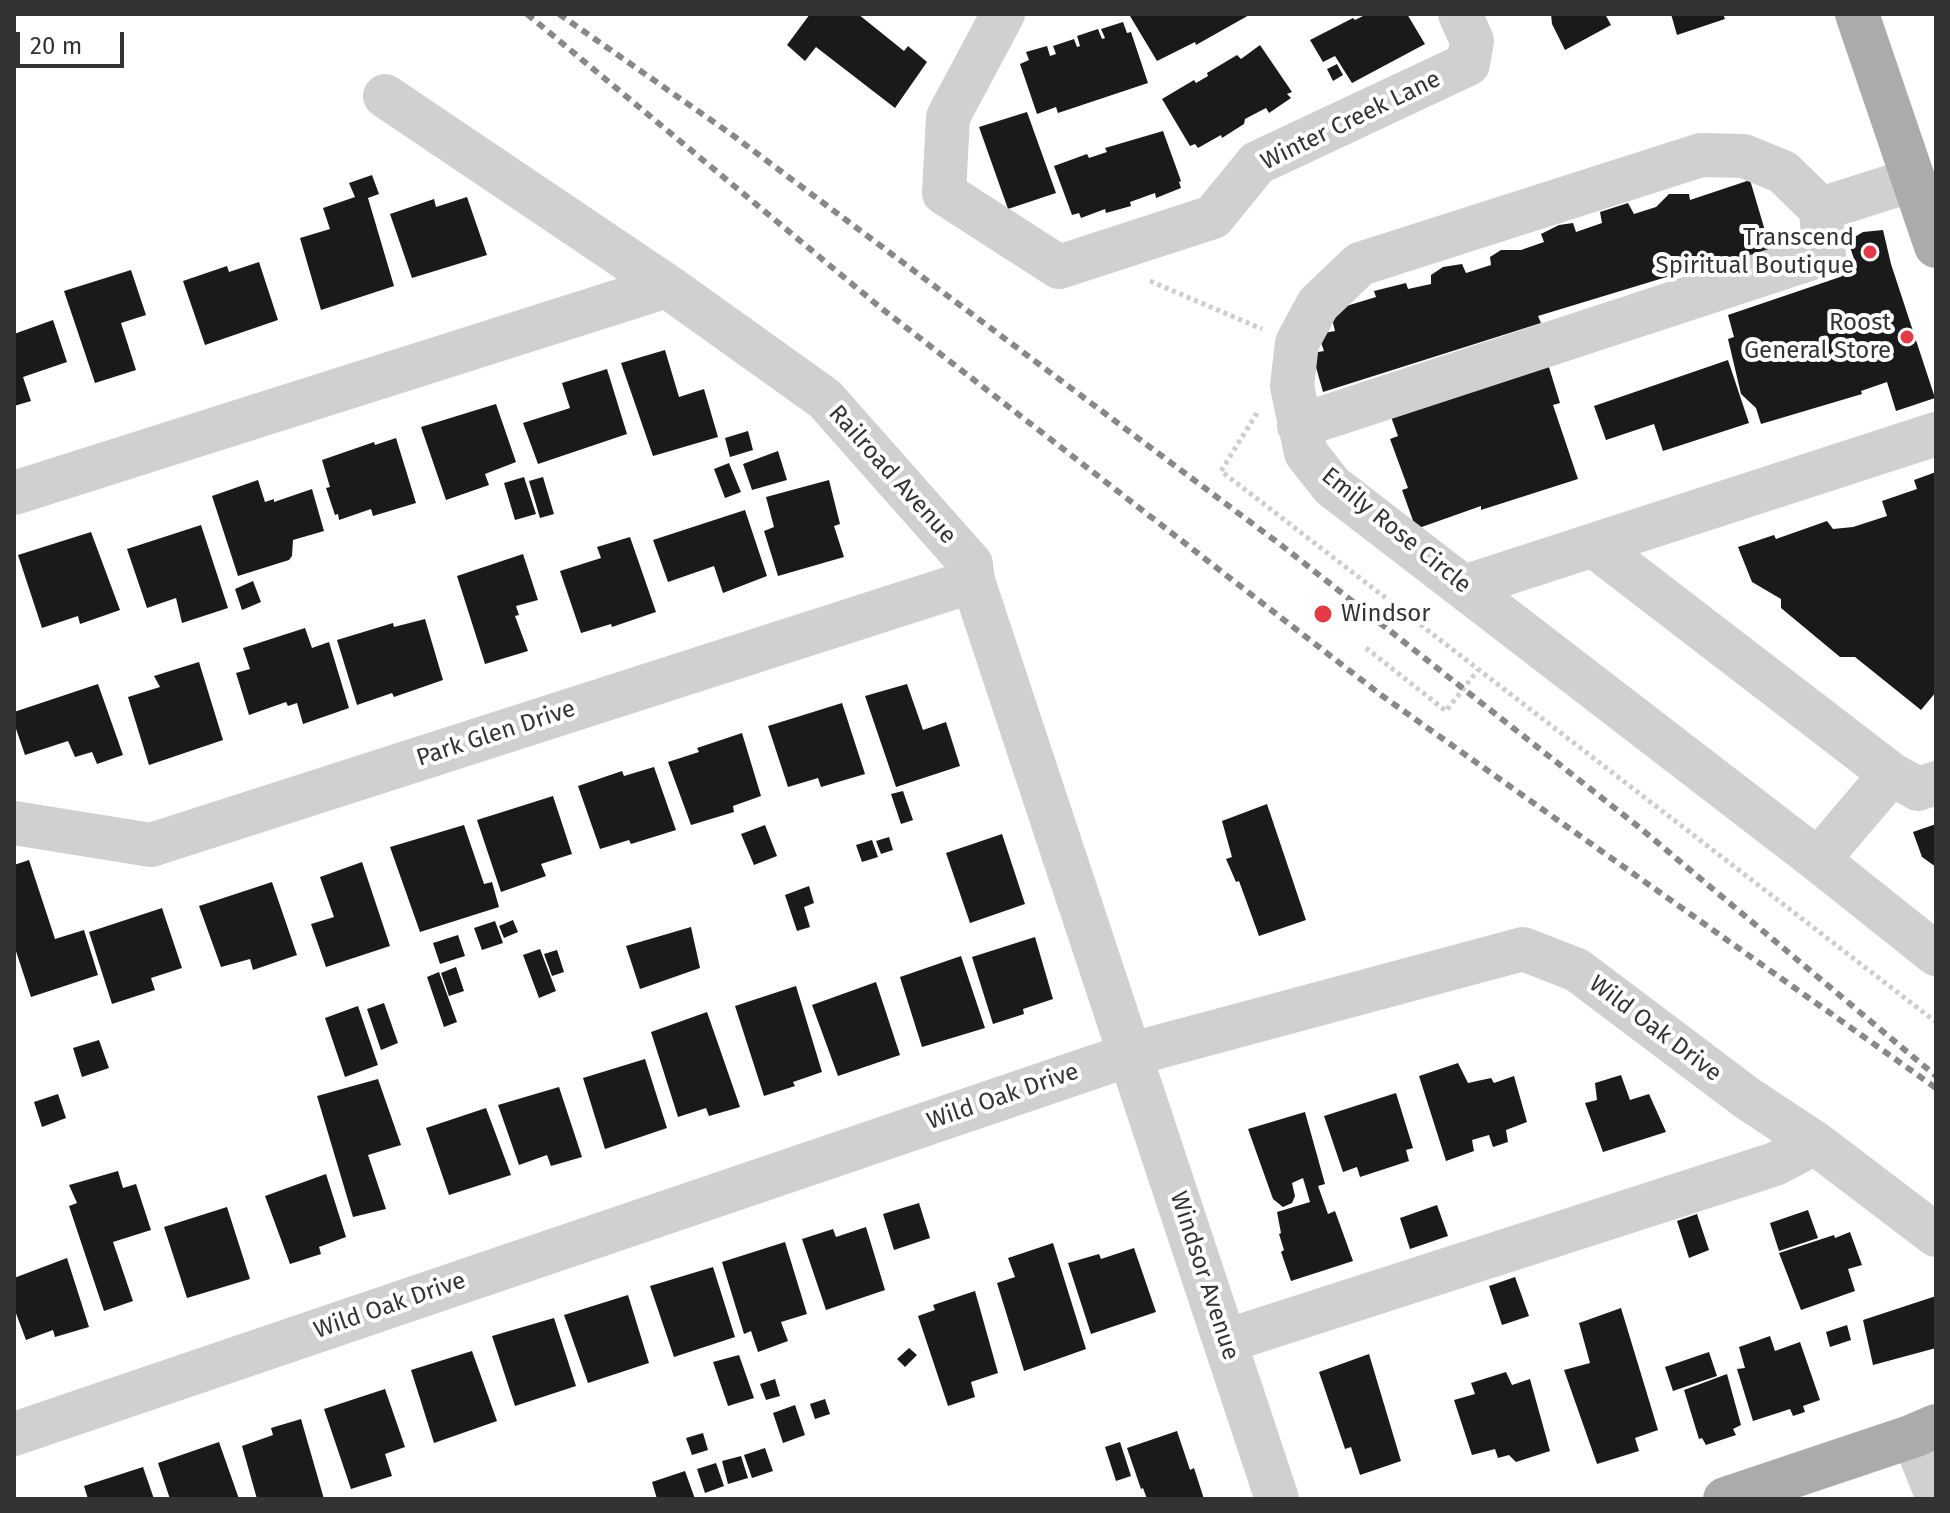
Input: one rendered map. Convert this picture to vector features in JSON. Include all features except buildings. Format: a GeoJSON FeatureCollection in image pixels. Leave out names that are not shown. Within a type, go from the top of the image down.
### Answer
{"type":"FeatureCollection","features":[{"type":"Feature","properties":{"kind":"main road"},"geometry":{"type":"LineString","coordinates":[[1857,14],[1936,246]]}},
{"type":"Feature","properties":{"kind":"main road"},"geometry":{"type":"LineString","coordinates":[[1725,1499],[1924,1431]]}},
{"type":"Feature","properties":{"kind":"street","name":"Winter Creek Lane"},"geometry":{"type":"LineString","coordinates":[[1003,14],[948,117],[944,193],[1059,267],[1213,217],[1257,163],[1468,64],[1472,41],[1460,14]]}},
{"type":"Feature","properties":{"kind":"street","name":"Railroad Avenue"},"geometry":{"type":"LineString","coordinates":[[385,96],[667,286],[825,399],[971,564],[973,581],[1132,1054]]}},
{"type":"Feature","properties":{"kind":"street","name":"Emily Rose Circle"},"geometry":{"type":"LineString","coordinates":[[1821,209],[1783,172],[1744,156],[1701,155],[1360,264],[1318,304],[1297,343],[1292,386],[1306,453],[1332,486],[1936,954]]}},
{"type":"Feature","properties":{"kind":"street"},"geometry":{"type":"LineString","coordinates":[[1299,426],[1824,254],[1821,209],[1912,180]]}},
{"type":"Feature","properties":{"kind":"street"},"geometry":{"type":"LineString","coordinates":[[14,493],[667,286]]}},
{"type":"Feature","properties":{"kind":"street"},"geometry":{"type":"LineString","coordinates":[[1464,587],[1936,434]]}},
{"type":"Feature","properties":{"kind":"street"},"geometry":{"type":"LineString","coordinates":[[1593,545],[1891,774],[1918,789],[1936,783]]}},
{"type":"Feature","properties":{"kind":"street","name":"Park Glen Drive"},"geometry":{"type":"LineString","coordinates":[[14,823],[151,845],[973,581]]}},
{"type":"Feature","properties":{"kind":"street"},"geometry":{"type":"LineString","coordinates":[[1818,860],[1891,774]]}},
{"type":"Feature","properties":{"kind":"street","name":"Wild Oak Drive"},"geometry":{"type":"LineString","coordinates":[[14,1434],[1132,1054],[1523,949],[1577,970],[1936,1235]]}},
{"type":"Feature","properties":{"kind":"street","name":"Windsor Avenue"},"geometry":{"type":"LineString","coordinates":[[1132,1054],[1277,1499]]}},
{"type":"Feature","properties":{"kind":"street"},"geometry":{"type":"LineString","coordinates":[[1226,1341],[1775,1164],[1815,1143]]}},
{"type":"Feature","properties":{"kind":"street"},"geometry":{"type":"LineString","coordinates":[[1924,1431],[1936,1493]]}},
{"type":"Feature","properties":{"kind":"path"},"geometry":{"type":"LineString","coordinates":[[1094,255],[1193,301],[1297,343]]}},
{"type":"Feature","properties":{"kind":"path"},"geometry":{"type":"LineString","coordinates":[[1258,405],[1256,418],[1221,471],[1936,1022]]}},
{"type":"Feature","properties":{"kind":"path"},"geometry":{"type":"LineString","coordinates":[[1366,648],[1446,711],[1478,670]]}},
{"type":"Feature","properties":{"kind":"railway"},"geometry":{"type":"LineString","coordinates":[[527,14],[881,308],[1381,695],[1936,1088]]}},
{"type":"Feature","properties":{"kind":"railway"},"geometry":{"type":"LineString","coordinates":[[559,14],[731,134],[1281,545],[1640,828],[1936,1076]]}},
{"type":"Feature","properties":{"kind":"place","name":"Transcend Spiritual Boutique"},"geometry":{"type":"Point","coordinates":[1870,252]}},
{"type":"Feature","properties":{"kind":"place","name":"Roost General Store"},"geometry":{"type":"Point","coordinates":[1907,337]}},
{"type":"Feature","properties":{"kind":"place","name":"Windsor"},"geometry":{"type":"Point","coordinates":[1323,614]}}]}
